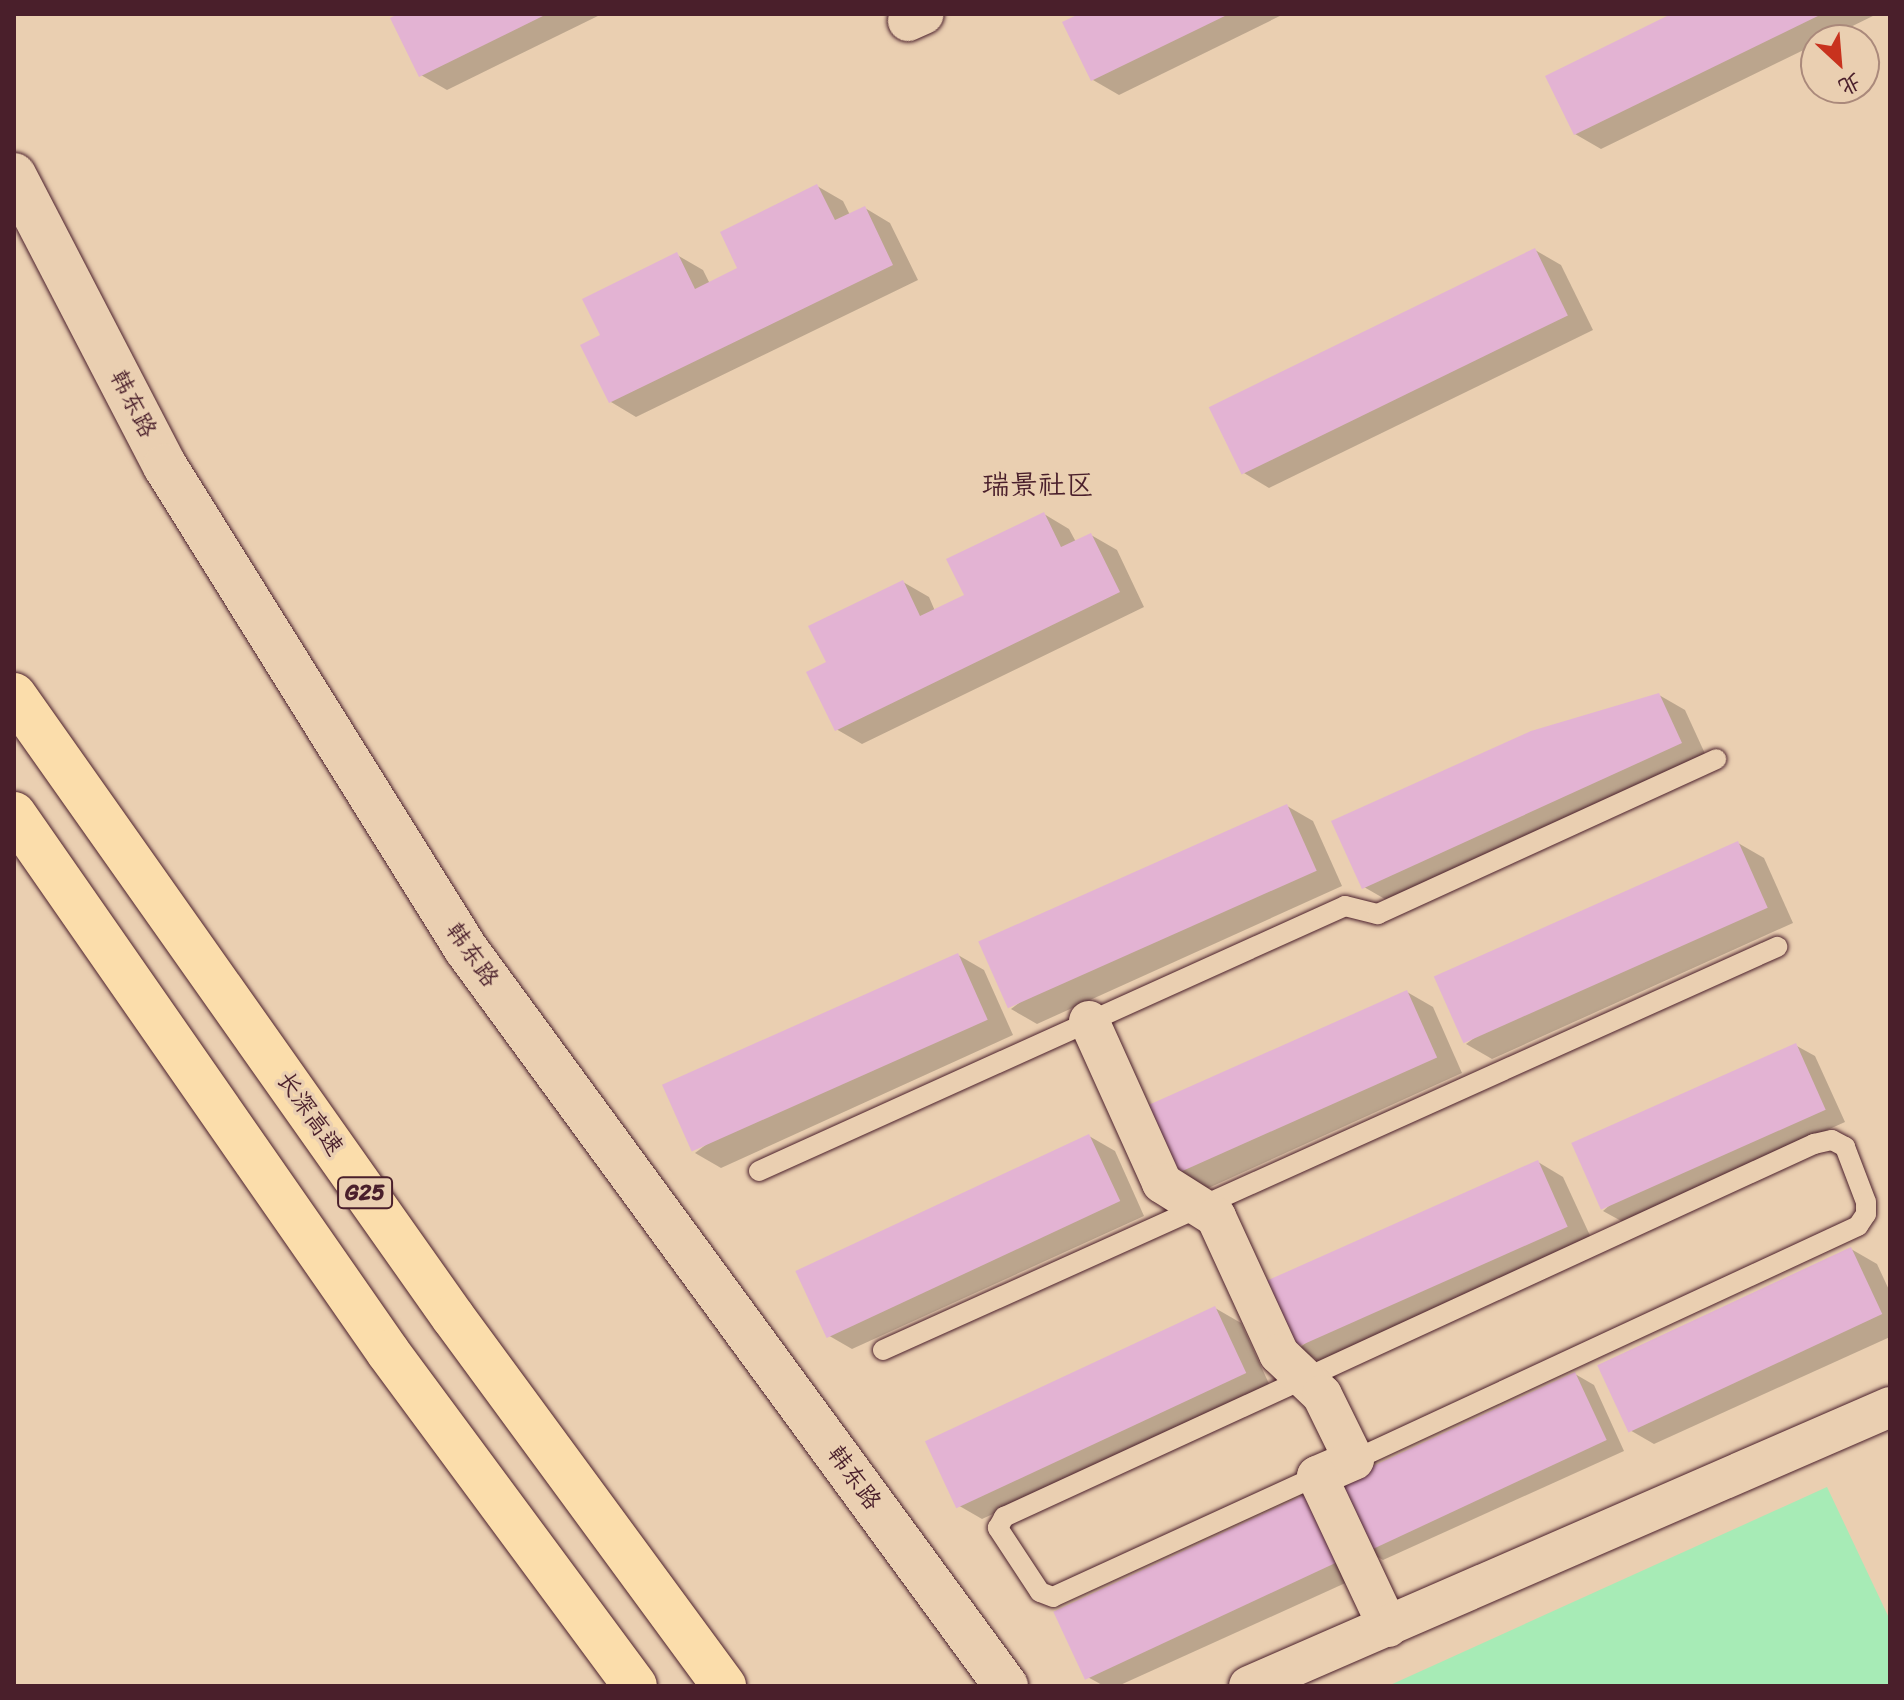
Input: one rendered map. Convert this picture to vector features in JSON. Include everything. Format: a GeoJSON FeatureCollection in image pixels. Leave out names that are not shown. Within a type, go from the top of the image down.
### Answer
{"type":"FeatureCollection","features":[{"type":"Feature","properties":{"kind":"highway","name":"长深高速"},"geometry":{"type":"LineString","coordinates":[[14,695],[453,1317],[724,1686]]}},
{"type":"Feature","properties":{"kind":"highway"},"geometry":{"type":"LineString","coordinates":[[14,814],[388,1352],[635,1686]]}},
{"type":"Feature","properties":{"kind":"street","name":"韩东路"},"geometry":{"type":"LineString","coordinates":[[14,175],[165,466],[466,949],[1006,1686]]}},
{"type":"Feature","properties":{"kind":"street"},"geometry":{"type":"LineString","coordinates":[[1089,1021],[1162,1183],[1216,1217],[1279,1354],[1322,1395],[1354,1460],[1317,1476],[1388,1627]]}},
{"type":"Feature","properties":{"kind":"street"},"geometry":{"type":"LineString","coordinates":[[1249,1686],[1890,1407]]}},
{"type":"Feature","properties":{"kind":"lane"},"geometry":{"type":"LineString","coordinates":[[759,1171],[1345,906],[1378,914],[1716,759]]}},
{"type":"Feature","properties":{"kind":"lane"},"geometry":{"type":"LineString","coordinates":[[883,1350],[1777,947]]}},
{"type":"Feature","properties":{"kind":"lane"},"geometry":{"type":"LineString","coordinates":[[1317,1476],[1053,1597],[1040,1592],[998,1528],[1004,1517],[1814,1144],[1832,1140],[1845,1147],[1866,1202],[1866,1214],[1858,1226],[1354,1460]]}},
{"type":"Feature","properties":{"kind":"green space"},"geometry":{"type":"Polygon","coordinates":[[[1827,1487],[1890,1620],[1890,1686],[1388,1686],[1827,1487]]]}},
{"type":"Feature","properties":{"kind":"building"},"geometry":{"type":"Polygon","coordinates":[[[398,14],[547,14],[419,77],[390,18],[398,14]]]}},
{"type":"Feature","properties":{"kind":"building"},"geometry":{"type":"Polygon","coordinates":[[[1079,14],[1229,14],[1091,81],[1062,22],[1079,14]]]}},
{"type":"Feature","properties":{"kind":"building"},"geometry":{"type":"Polygon","coordinates":[[[1671,14],[1822,14],[1574,135],[1545,76],[1671,14]]]}},
{"type":"Feature","properties":{"kind":"building"},"geometry":{"type":"Polygon","coordinates":[[[817,184],[835,220],[865,206],[893,265],[609,403],[580,345],[600,335],[582,299],[677,252],[695,289],[737,268],[720,232],[817,184]]]}},
{"type":"Feature","properties":{"kind":"building"},"geometry":{"type":"Polygon","coordinates":[[[1535,248],[1568,315],[1242,475],[1209,407],[1535,248]]]}},
{"type":"Feature","properties":{"kind":"building"},"geometry":{"type":"Polygon","coordinates":[[[1044,512],[1061,547],[1091,533],[1120,592],[835,731],[806,672],[826,662],[808,626],[903,580],[920,616],[964,595],[946,559],[1044,512]]]}},
{"type":"Feature","properties":{"kind":"building"},"geometry":{"type":"Polygon","coordinates":[[[1659,693],[1682,743],[1362,889],[1331,821],[1531,731],[1659,693]]]}},
{"type":"Feature","properties":{"kind":"building"},"geometry":{"type":"Polygon","coordinates":[[[1287,804],[1317,871],[1008,1008],[978,941],[1287,804]]]}},
{"type":"Feature","properties":{"kind":"building"},"geometry":{"type":"Polygon","coordinates":[[[1738,841],[1768,908],[1463,1043],[1434,976],[1738,841]]]}},
{"type":"Feature","properties":{"kind":"building"},"geometry":{"type":"Polygon","coordinates":[[[958,953],[988,1020],[692,1151],[662,1085],[958,953]]]}},
{"type":"Feature","properties":{"kind":"building"},"geometry":{"type":"Polygon","coordinates":[[[1407,990],[1437,1058],[1164,1179],[1134,1112],[1407,990]]]}},
{"type":"Feature","properties":{"kind":"building"},"geometry":{"type":"Polygon","coordinates":[[[1796,1043],[1826,1110],[1601,1210],[1571,1143],[1796,1043]]]}},
{"type":"Feature","properties":{"kind":"building"},"geometry":{"type":"Polygon","coordinates":[[[1089,1134],[1120,1201],[827,1338],[795,1271],[1089,1134]]]}},
{"type":"Feature","properties":{"kind":"building"},"geometry":{"type":"Polygon","coordinates":[[[1538,1160],[1568,1227],[1295,1348],[1265,1282],[1538,1160]]]}},
{"type":"Feature","properties":{"kind":"building"},"geometry":{"type":"Polygon","coordinates":[[[1851,1247],[1882,1314],[1629,1432],[1597,1365],[1851,1247]]]}},
{"type":"Feature","properties":{"kind":"building"},"geometry":{"type":"Polygon","coordinates":[[[1215,1306],[1246,1373],[956,1508],[925,1441],[1215,1306]]]}},
{"type":"Feature","properties":{"kind":"building"},"geometry":{"type":"Polygon","coordinates":[[[1575,1372],[1607,1440],[1364,1553],[1332,1485],[1575,1372]]]}},
{"type":"Feature","properties":{"kind":"building"},"geometry":{"type":"Polygon","coordinates":[[[1308,1493],[1340,1561],[1085,1680],[1053,1612],[1308,1493]]]}},
{"type":"Feature","properties":{"kind":"district","name":"瑞景社区"},"geometry":{"type":"Point","coordinates":[1038,485]}}]}
